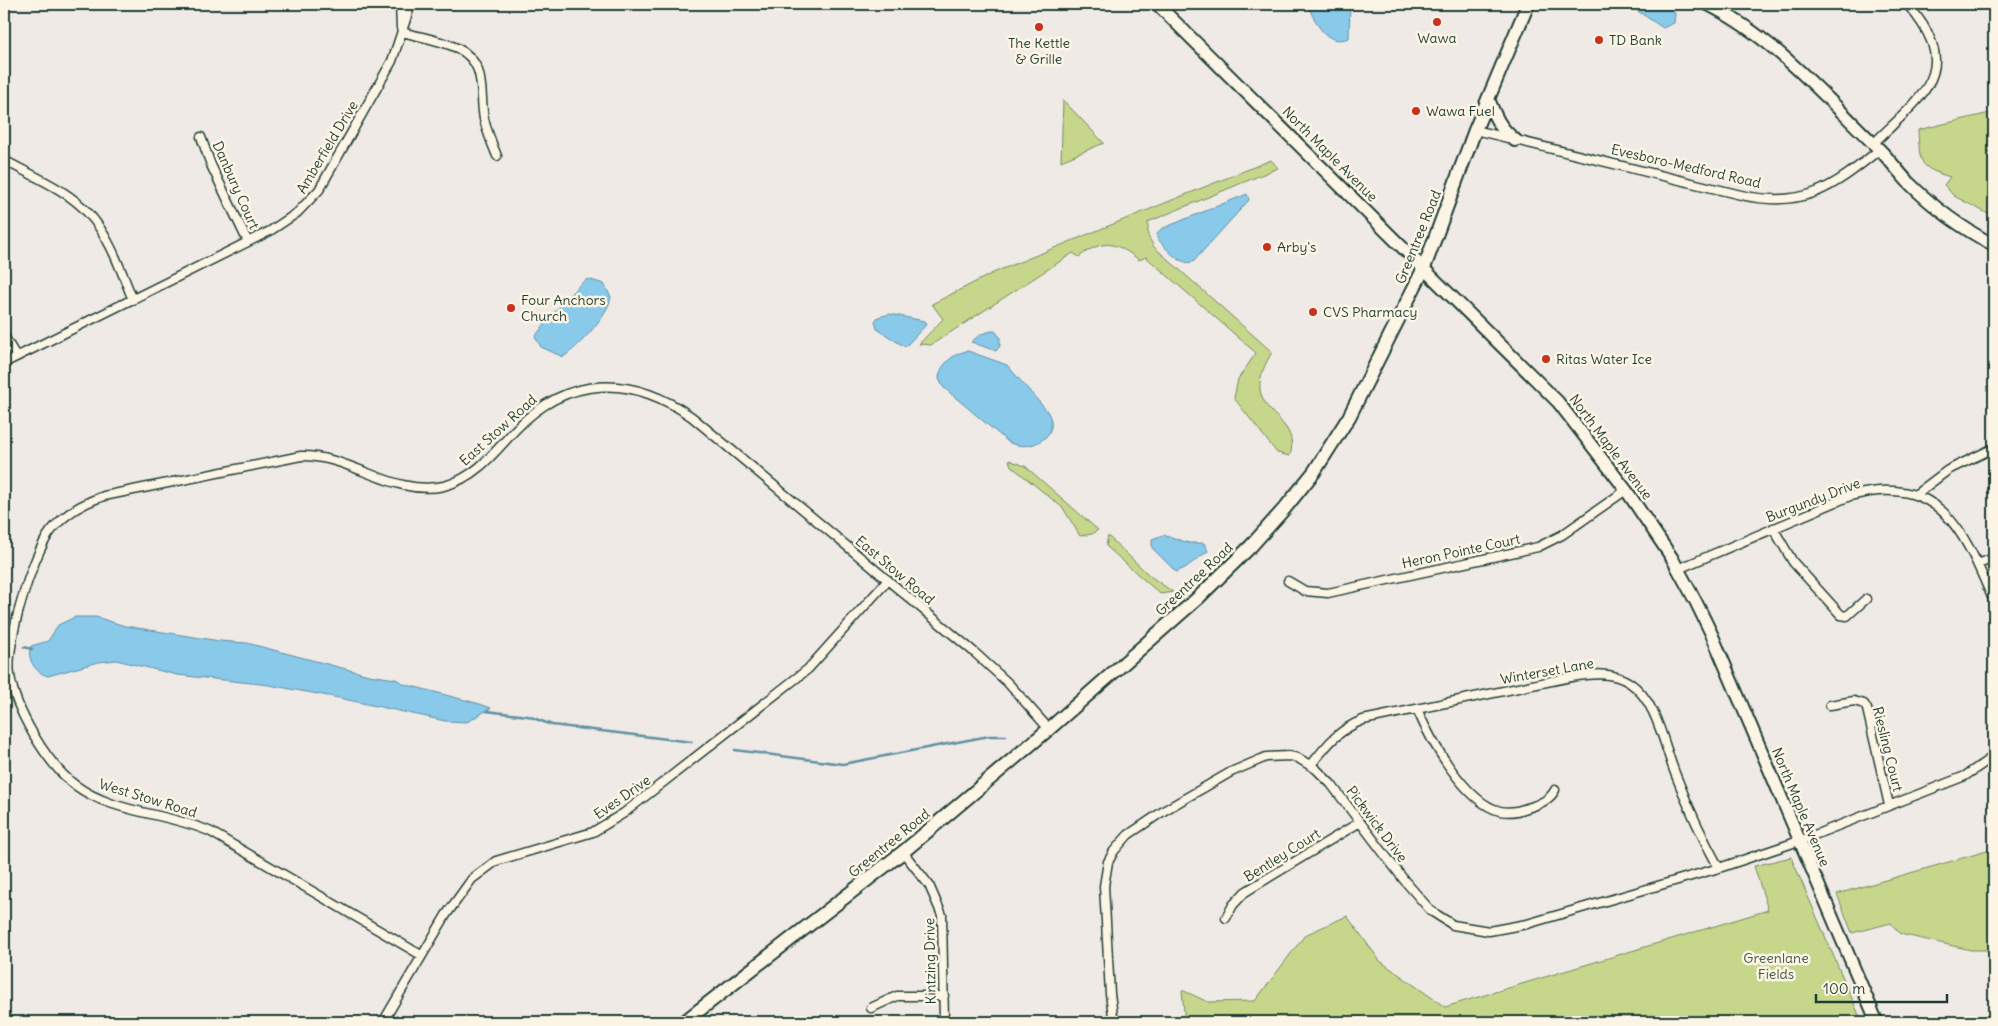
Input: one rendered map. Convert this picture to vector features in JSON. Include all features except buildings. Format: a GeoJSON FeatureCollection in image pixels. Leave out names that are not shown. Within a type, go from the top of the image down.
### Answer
{"type":"FeatureCollection","features":[{"type":"Feature","properties":{"kind":"main road","name":"North Maple Avenue"},"geometry":{"type":"LineString","coordinates":[[1157,4],[1558,402],[1626,490],[1678,569],[1712,635],[1877,1022]]}},
{"type":"Feature","properties":{"kind":"main road","name":"Greentree Road"},"geometry":{"type":"LineString","coordinates":[[684,1022],[903,852],[1049,729],[1234,563],[1269,528],[1327,453],[1359,400],[1424,268],[1475,130],[1528,4]]}},
{"type":"Feature","properties":{"kind":"main road"},"geometry":{"type":"LineString","coordinates":[[1707,4],[1735,18],[1770,46],[1876,147],[1907,181],[1958,223],[1994,245]]}},
{"type":"Feature","properties":{"kind":"main road"},"geometry":{"type":"LineString","coordinates":[[1488,99],[1503,132],[1515,140]]}},
{"type":"Feature","properties":{"kind":"street","name":"Amberfield Drive"},"geometry":{"type":"LineString","coordinates":[[400,4],[402,32]]}},
{"type":"Feature","properties":{"kind":"street","name":"Amberfield Drive"},"geometry":{"type":"LineString","coordinates":[[4,363],[248,242],[297,213],[319,190],[383,79],[398,48],[411,4]]}},
{"type":"Feature","properties":{"kind":"street","name":"Evesboro-Medford Road"},"geometry":{"type":"LineString","coordinates":[[1475,130],[1758,199],[1786,200],[1806,196],[1839,181],[1876,147],[1926,91],[1934,70],[1935,58],[1929,36],[1907,4]]}},
{"type":"Feature","properties":{"kind":"street"},"geometry":{"type":"LineString","coordinates":[[402,32],[450,45],[473,60],[482,78],[484,119],[497,156]]}},
{"type":"Feature","properties":{"kind":"street","name":"Danbury Court"},"geometry":{"type":"LineString","coordinates":[[201,137],[211,165],[248,242]]}},
{"type":"Feature","properties":{"kind":"street"},"geometry":{"type":"LineString","coordinates":[[4,160],[64,192],[89,214],[116,259],[134,300]]}},
{"type":"Feature","properties":{"kind":"street"},"geometry":{"type":"LineString","coordinates":[[4,336],[16,356]]}},
{"type":"Feature","properties":{"kind":"street","name":"East Stow Road"},"geometry":{"type":"LineString","coordinates":[[10,656],[21,607],[44,542],[59,521],[92,500],[186,478],[300,456],[331,458],[401,484],[415,487],[444,486],[470,474],[482,465],[525,420],[550,401],[579,389],[612,386],[646,391],[677,406],[888,580],[997,673],[1049,729]]}},
{"type":"Feature","properties":{"kind":"street"},"geometry":{"type":"LineString","coordinates":[[1916,495],[1948,470],[1994,448]]}},
{"type":"Feature","properties":{"kind":"street","name":"Heron Pointe Court"},"geometry":{"type":"LineString","coordinates":[[1288,581],[1305,591],[1328,593],[1538,547],[1562,535],[1626,490]]}},
{"type":"Feature","properties":{"kind":"street","name":"Burgundy Drive"},"geometry":{"type":"LineString","coordinates":[[1678,569],[1850,496],[1869,491],[1890,490],[1916,495],[1935,506],[1955,523],[1978,564],[1994,602]]}},
{"type":"Feature","properties":{"kind":"street"},"geometry":{"type":"LineString","coordinates":[[1773,528],[1793,562],[1844,617],[1866,599]]}},
{"type":"Feature","properties":{"kind":"street"},"geometry":{"type":"LineString","coordinates":[[1978,564],[1994,558]]}},
{"type":"Feature","properties":{"kind":"street","name":"Eves Drive"},"geometry":{"type":"LineString","coordinates":[[382,1022],[462,890],[483,869],[511,855],[593,832],[624,813],[808,669],[888,580]]}},
{"type":"Feature","properties":{"kind":"street","name":"West Stow Road"},"geometry":{"type":"LineString","coordinates":[[10,656],[13,689],[23,715],[54,765],[75,785],[100,799],[184,820],[211,832],[421,955]]}},
{"type":"Feature","properties":{"kind":"street","name":"Winterset Lane"},"geometry":{"type":"LineString","coordinates":[[1311,765],[1331,741],[1353,724],[1571,677],[1603,674],[1622,678],[1638,690],[1650,706],[1680,786],[1719,868]]}},
{"type":"Feature","properties":{"kind":"street","name":"Riesling Court"},"geometry":{"type":"LineString","coordinates":[[1830,705],[1854,701],[1864,704],[1889,805]]}},
{"type":"Feature","properties":{"kind":"street"},"geometry":{"type":"LineString","coordinates":[[1417,709],[1431,738],[1461,781],[1492,808],[1501,812],[1520,811],[1552,796],[1555,790]]}},
{"type":"Feature","properties":{"kind":"street","name":"Pickwick Drive"},"geometry":{"type":"LineString","coordinates":[[1114,1022],[1110,994],[1104,886],[1108,862],[1120,842],[1165,810],[1254,761],[1266,757],[1289,756],[1311,765],[1331,784],[1404,880],[1431,911],[1453,925],[1477,931],[1502,930],[1526,924],[1719,868],[1799,840]]}},
{"type":"Feature","properties":{"kind":"street"},"geometry":{"type":"LineString","coordinates":[[1799,840],[1964,776],[1980,768],[1994,756]]}},
{"type":"Feature","properties":{"kind":"street","name":"Bentley Court"},"geometry":{"type":"LineString","coordinates":[[1226,918],[1233,905],[1245,892],[1360,822]]}},
{"type":"Feature","properties":{"kind":"street","name":"Kintzing Drive"},"geometry":{"type":"LineString","coordinates":[[903,852],[929,885],[942,915],[944,1022]]}},
{"type":"Feature","properties":{"kind":"street"},"geometry":{"type":"LineString","coordinates":[[871,1008],[903,995],[944,996]]}},
{"type":"Feature","properties":{"kind":"green space"},"geometry":{"type":"Polygon","coordinates":[[[1063,100],[1104,143],[1061,161],[1063,100]]]}},
{"type":"Feature","properties":{"kind":"green space"},"geometry":{"type":"Polygon","coordinates":[[[1994,112],[1994,217],[1954,196],[1944,185],[1950,177],[1931,170],[1922,162],[1918,130],[1994,112]]]}},
{"type":"Feature","properties":{"kind":"green space"},"geometry":{"type":"Polygon","coordinates":[[[1271,160],[1278,168],[1148,222],[1148,236],[1154,247],[1272,352],[1262,374],[1260,389],[1267,406],[1286,427],[1290,435],[1292,445],[1290,456],[1277,453],[1234,398],[1238,379],[1256,353],[1146,257],[1139,260],[1116,246],[1103,245],[1096,247],[1079,257],[1073,253],[931,345],[919,344],[943,319],[932,304],[995,272],[1271,160]]]}},
{"type":"Feature","properties":{"kind":"green space"},"geometry":{"type":"Polygon","coordinates":[[[1009,460],[1025,466],[1098,530],[1092,534],[1080,536],[1063,508],[1011,466],[1009,460]]]}},
{"type":"Feature","properties":{"kind":"green space"},"geometry":{"type":"Polygon","coordinates":[[[1108,536],[1150,576],[1173,592],[1160,594],[1106,546],[1108,536]]]}},
{"type":"Feature","properties":{"kind":"green space"},"geometry":{"type":"Polygon","coordinates":[[[1994,849],[1994,950],[1971,950],[1900,934],[1891,923],[1852,933],[1837,894],[1994,849]]]}},
{"type":"Feature","properties":{"kind":"green space","name":"Greenlane Fields"},"geometry":{"type":"Polygon","coordinates":[[[1791,857],[1862,1022],[1185,1022],[1182,990],[1208,1002],[1255,1001],[1305,935],[1347,916],[1380,961],[1445,1007],[1768,910],[1754,866],[1791,857]]]}},
{"type":"Feature","properties":{"kind":"water"},"geometry":{"type":"Polygon","coordinates":[[[1307,4],[1350,4],[1349,38],[1341,40],[1328,36],[1318,25],[1307,4]]]}},
{"type":"Feature","properties":{"kind":"water"},"geometry":{"type":"Polygon","coordinates":[[[1627,4],[1652,4],[1670,9],[1675,13],[1674,23],[1663,28],[1627,4]]]}},
{"type":"Feature","properties":{"kind":"water"},"geometry":{"type":"Polygon","coordinates":[[[1247,194],[1249,200],[1193,262],[1178,259],[1157,238],[1157,234],[1161,229],[1247,194]]]}},
{"type":"Feature","properties":{"kind":"water"},"geometry":{"type":"Polygon","coordinates":[[[588,279],[604,284],[611,297],[599,321],[584,339],[563,357],[541,347],[535,337],[569,296],[588,279]]]}},
{"type":"Feature","properties":{"kind":"water"},"geometry":{"type":"Polygon","coordinates":[[[890,314],[924,321],[926,325],[905,347],[877,329],[875,321],[878,317],[890,314]]]}},
{"type":"Feature","properties":{"kind":"water"},"geometry":{"type":"Polygon","coordinates":[[[995,331],[1000,337],[1000,346],[996,351],[971,342],[981,334],[995,331]]]}},
{"type":"Feature","properties":{"kind":"water"},"geometry":{"type":"Polygon","coordinates":[[[968,351],[1007,365],[1047,411],[1051,420],[1051,428],[1048,435],[1035,444],[1026,446],[1008,442],[943,387],[939,379],[945,364],[958,354],[968,351]]]}},
{"type":"Feature","properties":{"kind":"water"},"geometry":{"type":"Polygon","coordinates":[[[1163,535],[1189,543],[1204,543],[1208,551],[1185,568],[1176,572],[1152,548],[1152,539],[1163,535]]]}},
{"type":"Feature","properties":{"kind":"water"},"geometry":{"type":"Polygon","coordinates":[[[75,617],[96,617],[125,626],[220,641],[247,643],[369,675],[396,679],[404,684],[491,708],[467,722],[445,721],[269,685],[177,675],[116,660],[99,662],[48,676],[39,672],[31,660],[31,646],[48,641],[58,625],[75,617]]]}},
{"type":"Feature","properties":{"kind":"waterway"},"geometry":{"type":"LineString","coordinates":[[24,647],[32,649]]}},
{"type":"Feature","properties":{"kind":"waterway"},"geometry":{"type":"LineString","coordinates":[[486,711],[528,716],[552,725],[692,742]]}},
{"type":"Feature","properties":{"kind":"waterway"},"geometry":{"type":"LineString","coordinates":[[735,750],[843,764],[989,736],[1006,736]]}},
{"type":"Feature","properties":{"kind":"place","name":"Wawa"},"geometry":{"type":"Point","coordinates":[1437,22]}},
{"type":"Feature","properties":{"kind":"place","name":"The Kettle & Grille"},"geometry":{"type":"Point","coordinates":[1039,27]}},
{"type":"Feature","properties":{"kind":"place","name":"TD Bank"},"geometry":{"type":"Point","coordinates":[1599,40]}},
{"type":"Feature","properties":{"kind":"place","name":"Wawa Fuel"},"geometry":{"type":"Point","coordinates":[1416,111]}},
{"type":"Feature","properties":{"kind":"place","name":"Arby's"},"geometry":{"type":"Point","coordinates":[1267,247]}},
{"type":"Feature","properties":{"kind":"place","name":"Four Anchors Church"},"geometry":{"type":"Point","coordinates":[511,308]}},
{"type":"Feature","properties":{"kind":"place","name":"CVS Pharmacy"},"geometry":{"type":"Point","coordinates":[1313,312]}},
{"type":"Feature","properties":{"kind":"place","name":"Ritas Water Ice"},"geometry":{"type":"Point","coordinates":[1546,359]}}]}
